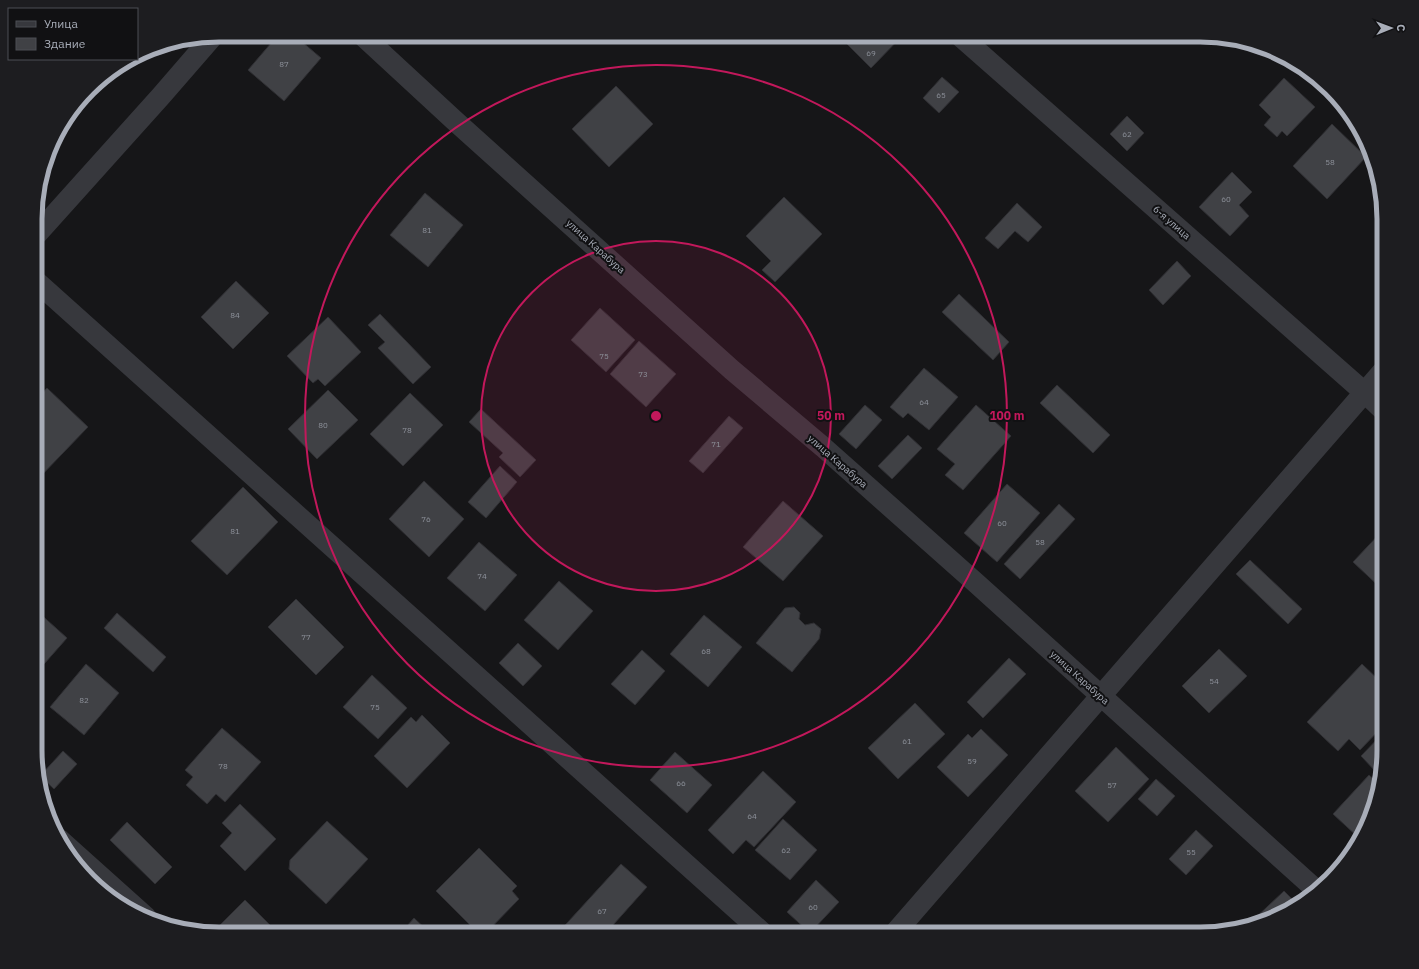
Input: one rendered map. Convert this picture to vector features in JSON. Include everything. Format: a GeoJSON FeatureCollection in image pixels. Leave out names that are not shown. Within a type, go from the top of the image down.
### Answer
{"type":"FeatureCollection","features":[{"type":"Feature","properties":{"kind":"street"},"geometry":{"type":"LineString","coordinates":[[42,227],[208,42]]}},
{"type":"Feature","properties":{"kind":"street","name":"улица Карабура"},"geometry":{"type":"LineString","coordinates":[[370,42],[732,370],[829,453],[1312,887]]}},
{"type":"Feature","properties":{"kind":"street","name":"6-я улица"},"geometry":{"type":"LineString","coordinates":[[967,42],[1377,404]]}},
{"type":"Feature","properties":{"kind":"street"},"geometry":{"type":"LineString","coordinates":[[42,287],[756,927]]}},
{"type":"Feature","properties":{"kind":"street"},"geometry":{"type":"LineString","coordinates":[[900,927],[1377,378]]}},
{"type":"Feature","properties":{"kind":"street"},"geometry":{"type":"LineString","coordinates":[[78,857],[131,903]]}},
{"type":"Feature","properties":{"kind":"building"},"geometry":{"type":"Polygon","coordinates":[[[272,42],[302,42],[321,58],[284,101],[248,70],[272,42]]]}},
{"type":"Feature","properties":{"kind":"building"},"geometry":{"type":"Polygon","coordinates":[[[845,42],[896,42],[871,68],[845,42]]]}},
{"type":"Feature","properties":{"kind":"building"},"geometry":{"type":"Polygon","coordinates":[[[942,77],[959,92],[939,113],[923,98],[942,77]]]}},
{"type":"Feature","properties":{"kind":"building"},"geometry":{"type":"Polygon","coordinates":[[[1284,78],[1315,107],[1287,136],[1282,131],[1277,137],[1264,125],[1271,117],[1259,105],[1284,78]]]}},
{"type":"Feature","properties":{"kind":"building"},"geometry":{"type":"Polygon","coordinates":[[[616,86],[653,124],[609,167],[572,129],[616,86]]]}},
{"type":"Feature","properties":{"kind":"building"},"geometry":{"type":"Polygon","coordinates":[[[1127,116],[1144,133],[1127,151],[1110,134],[1127,116]]]}},
{"type":"Feature","properties":{"kind":"building"},"geometry":{"type":"Polygon","coordinates":[[[1332,124],[1366,157],[1327,199],[1293,166],[1332,124]]]}},
{"type":"Feature","properties":{"kind":"building"},"geometry":{"type":"Polygon","coordinates":[[[1232,172],[1252,192],[1239,205],[1249,216],[1230,236],[1199,207],[1232,172]]]}},
{"type":"Feature","properties":{"kind":"building"},"geometry":{"type":"Polygon","coordinates":[[[425,193],[463,225],[428,267],[390,235],[425,193]]]}},
{"type":"Feature","properties":{"kind":"building"},"geometry":{"type":"Polygon","coordinates":[[[784,197],[822,234],[775,282],[762,270],[771,261],[746,236],[784,197]]]}},
{"type":"Feature","properties":{"kind":"building"},"geometry":{"type":"Polygon","coordinates":[[[1017,203],[1042,227],[1028,242],[1015,231],[998,249],[985,238],[1017,203]]]}},
{"type":"Feature","properties":{"kind":"building"},"geometry":{"type":"Polygon","coordinates":[[[1177,261],[1191,276],[1163,305],[1149,290],[1177,261]]]}},
{"type":"Feature","properties":{"kind":"building"},"geometry":{"type":"Polygon","coordinates":[[[236,281],[269,313],[233,349],[201,317],[236,281]]]}},
{"type":"Feature","properties":{"kind":"building"},"geometry":{"type":"Polygon","coordinates":[[[959,294],[1009,342],[993,360],[942,312],[959,294]]]}},
{"type":"Feature","properties":{"kind":"building"},"geometry":{"type":"Polygon","coordinates":[[[600,308],[635,340],[606,372],[571,340],[600,308]]]}},
{"type":"Feature","properties":{"kind":"building"},"geometry":{"type":"Polygon","coordinates":[[[380,314],[431,367],[413,384],[378,348],[385,342],[368,325],[380,314]]]}},
{"type":"Feature","properties":{"kind":"building"},"geometry":{"type":"Polygon","coordinates":[[[328,317],[361,352],[325,386],[318,379],[313,383],[287,356],[328,317]]]}},
{"type":"Feature","properties":{"kind":"building"},"geometry":{"type":"Polygon","coordinates":[[[639,341],[676,374],[646,407],[610,374],[639,341]]]}},
{"type":"Feature","properties":{"kind":"building"},"geometry":{"type":"Polygon","coordinates":[[[924,368],[958,397],[929,430],[908,413],[903,418],[890,407],[924,368]]]}},
{"type":"Feature","properties":{"kind":"building"},"geometry":{"type":"Polygon","coordinates":[[[1057,385],[1110,435],[1093,453],[1040,403],[1057,385]]]}},
{"type":"Feature","properties":{"kind":"building"},"geometry":{"type":"Polygon","coordinates":[[[47,388],[88,427],[42,475],[42,394],[47,388]]]}},
{"type":"Feature","properties":{"kind":"building"},"geometry":{"type":"Polygon","coordinates":[[[328,390],[358,420],[317,459],[288,429],[328,390]]]}},
{"type":"Feature","properties":{"kind":"building"},"geometry":{"type":"Polygon","coordinates":[[[410,393],[443,425],[403,466],[370,434],[410,393]]]}},
{"type":"Feature","properties":{"kind":"building"},"geometry":{"type":"Polygon","coordinates":[[[865,405],[882,420],[856,449],[839,434],[865,405]]]}},
{"type":"Feature","properties":{"kind":"building"},"geometry":{"type":"Polygon","coordinates":[[[976,405],[1011,436],[963,490],[945,475],[955,464],[937,449],[976,405]]]}},
{"type":"Feature","properties":{"kind":"building"},"geometry":{"type":"Polygon","coordinates":[[[481,409],[536,460],[520,477],[499,457],[503,453],[469,422],[481,409]]]}},
{"type":"Feature","properties":{"kind":"building"},"geometry":{"type":"Polygon","coordinates":[[[729,416],[743,428],[703,473],[689,461],[729,416]]]}},
{"type":"Feature","properties":{"kind":"building"},"geometry":{"type":"Polygon","coordinates":[[[908,435],[922,448],[892,479],[878,466],[908,435]]]}},
{"type":"Feature","properties":{"kind":"building"},"geometry":{"type":"Polygon","coordinates":[[[500,466],[517,482],[486,518],[468,502],[500,466]]]}},
{"type":"Feature","properties":{"kind":"building"},"geometry":{"type":"Polygon","coordinates":[[[424,481],[464,519],[429,557],[389,519],[424,481]]]}},
{"type":"Feature","properties":{"kind":"building"},"geometry":{"type":"Polygon","coordinates":[[[1007,484],[1040,513],[997,562],[964,533],[1007,484]]]}},
{"type":"Feature","properties":{"kind":"building"},"geometry":{"type":"Polygon","coordinates":[[[243,487],[278,522],[227,575],[191,541],[243,487]]]}},
{"type":"Feature","properties":{"kind":"building"},"geometry":{"type":"Polygon","coordinates":[[[783,501],[823,536],[783,581],[743,547],[783,501]]]}},
{"type":"Feature","properties":{"kind":"building"},"geometry":{"type":"Polygon","coordinates":[[[1059,504],[1075,519],[1020,579],[1004,564],[1059,504]]]}},
{"type":"Feature","properties":{"kind":"building"},"geometry":{"type":"Polygon","coordinates":[[[1377,536],[1377,584],[1353,562],[1377,536]]]}},
{"type":"Feature","properties":{"kind":"building"},"geometry":{"type":"Polygon","coordinates":[[[479,542],[517,575],[485,611],[447,578],[479,542]]]}},
{"type":"Feature","properties":{"kind":"building"},"geometry":{"type":"Polygon","coordinates":[[[1250,560],[1302,609],[1288,624],[1236,574],[1250,560]]]}},
{"type":"Feature","properties":{"kind":"building"},"geometry":{"type":"Polygon","coordinates":[[[559,581],[593,611],[558,650],[524,620],[559,581]]]}},
{"type":"Feature","properties":{"kind":"building"},"geometry":{"type":"Polygon","coordinates":[[[296,599],[344,647],[316,675],[268,627],[296,599]]]}},
{"type":"Feature","properties":{"kind":"building"},"geometry":{"type":"Polygon","coordinates":[[[794,607],[800,613],[799,619],[805,625],[814,623],[821,629],[819,639],[792,672],[756,643],[785,608],[794,607]]]}},
{"type":"Feature","properties":{"kind":"building"},"geometry":{"type":"Polygon","coordinates":[[[117,613],[166,657],[153,672],[104,628],[117,613]]]}},
{"type":"Feature","properties":{"kind":"building"},"geometry":{"type":"Polygon","coordinates":[[[704,615],[742,647],[708,687],[670,654],[704,615]]]}},
{"type":"Feature","properties":{"kind":"building"},"geometry":{"type":"Polygon","coordinates":[[[42,616],[67,638],[42,666],[42,616]]]}},
{"type":"Feature","properties":{"kind":"building"},"geometry":{"type":"Polygon","coordinates":[[[518,643],[542,666],[523,686],[499,663],[518,643]]]}},
{"type":"Feature","properties":{"kind":"building"},"geometry":{"type":"Polygon","coordinates":[[[1219,649],[1247,676],[1209,713],[1182,686],[1219,649]]]}},
{"type":"Feature","properties":{"kind":"building"},"geometry":{"type":"Polygon","coordinates":[[[642,650],[665,671],[635,705],[611,684],[642,650]]]}},
{"type":"Feature","properties":{"kind":"building"},"geometry":{"type":"Polygon","coordinates":[[[1009,658],[1026,674],[983,718],[967,702],[1009,658]]]}},
{"type":"Feature","properties":{"kind":"building"},"geometry":{"type":"Polygon","coordinates":[[[86,664],[119,693],[84,735],[50,707],[86,664]]]}},
{"type":"Feature","properties":{"kind":"building"},"geometry":{"type":"Polygon","coordinates":[[[1362,664],[1377,678],[1377,732],[1360,750],[1349,739],[1338,751],[1307,722],[1362,664]]]}},
{"type":"Feature","properties":{"kind":"building"},"geometry":{"type":"Polygon","coordinates":[[[372,675],[407,708],[378,739],[343,707],[372,675]]]}},
{"type":"Feature","properties":{"kind":"building"},"geometry":{"type":"Polygon","coordinates":[[[915,703],[945,734],[898,779],[868,748],[915,703]]]}},
{"type":"Feature","properties":{"kind":"building"},"geometry":{"type":"Polygon","coordinates":[[[422,715],[450,743],[407,788],[374,756],[411,717],[416,722],[422,715]]]}},
{"type":"Feature","properties":{"kind":"building"},"geometry":{"type":"Polygon","coordinates":[[[222,728],[261,762],[225,802],[216,794],[207,804],[186,785],[193,777],[185,770],[222,728]]]}},
{"type":"Feature","properties":{"kind":"building"},"geometry":{"type":"Polygon","coordinates":[[[981,729],[1008,755],[968,797],[937,767],[968,734],[972,738],[981,729]]]}},
{"type":"Feature","properties":{"kind":"building"},"geometry":{"type":"Polygon","coordinates":[[[1377,739],[1375,771],[1361,756],[1377,739]]]}},
{"type":"Feature","properties":{"kind":"building"},"geometry":{"type":"Polygon","coordinates":[[[1116,747],[1149,779],[1108,822],[1075,791],[1116,747]]]}},
{"type":"Feature","properties":{"kind":"building"},"geometry":{"type":"Polygon","coordinates":[[[63,751],[77,764],[54,789],[45,780],[44,772],[63,751]]]}},
{"type":"Feature","properties":{"kind":"building"},"geometry":{"type":"Polygon","coordinates":[[[675,752],[712,785],[687,813],[650,780],[675,752]]]}},
{"type":"Feature","properties":{"kind":"building"},"geometry":{"type":"Polygon","coordinates":[[[763,771],[796,802],[754,847],[746,840],[733,854],[708,830],[763,771]]]}},
{"type":"Feature","properties":{"kind":"building"},"geometry":{"type":"Polygon","coordinates":[[[1369,775],[1374,780],[1368,807],[1355,834],[1333,814],[1369,775]]]}},
{"type":"Feature","properties":{"kind":"building"},"geometry":{"type":"Polygon","coordinates":[[[1156,779],[1175,796],[1157,816],[1138,799],[1156,779]]]}},
{"type":"Feature","properties":{"kind":"building"},"geometry":{"type":"Polygon","coordinates":[[[240,804],[276,839],[245,871],[220,846],[232,833],[222,823],[240,804]]]}},
{"type":"Feature","properties":{"kind":"building"},"geometry":{"type":"Polygon","coordinates":[[[783,819],[817,850],[790,880],[755,850],[783,819]]]}},
{"type":"Feature","properties":{"kind":"building"},"geometry":{"type":"Polygon","coordinates":[[[327,821],[368,859],[326,904],[289,869],[290,860],[327,821]]]}},
{"type":"Feature","properties":{"kind":"building"},"geometry":{"type":"Polygon","coordinates":[[[127,822],[172,867],[155,884],[110,840],[127,822]]]}},
{"type":"Feature","properties":{"kind":"building"},"geometry":{"type":"Polygon","coordinates":[[[1196,830],[1213,846],[1186,875],[1169,859],[1196,830]]]}},
{"type":"Feature","properties":{"kind":"building"},"geometry":{"type":"Polygon","coordinates":[[[479,848],[517,886],[512,891],[519,899],[492,927],[472,927],[436,891],[479,848]]]}},
{"type":"Feature","properties":{"kind":"building"},"geometry":{"type":"Polygon","coordinates":[[[621,864],[647,887],[611,927],[563,927],[621,864]]]}},
{"type":"Feature","properties":{"kind":"building"},"geometry":{"type":"Polygon","coordinates":[[[816,880],[839,902],[816,927],[803,927],[787,912],[816,880]]]}},
{"type":"Feature","properties":{"kind":"building"},"geometry":{"type":"Polygon","coordinates":[[[1284,891],[1293,900],[1268,914],[1255,919],[1284,891]]]}},
{"type":"Feature","properties":{"kind":"building"},"geometry":{"type":"Polygon","coordinates":[[[245,900],[272,927],[219,927],[245,900]]]}},
{"type":"Feature","properties":{"kind":"building"},"geometry":{"type":"Polygon","coordinates":[[[414,918],[424,927],[406,927],[414,918]]]}}]}
